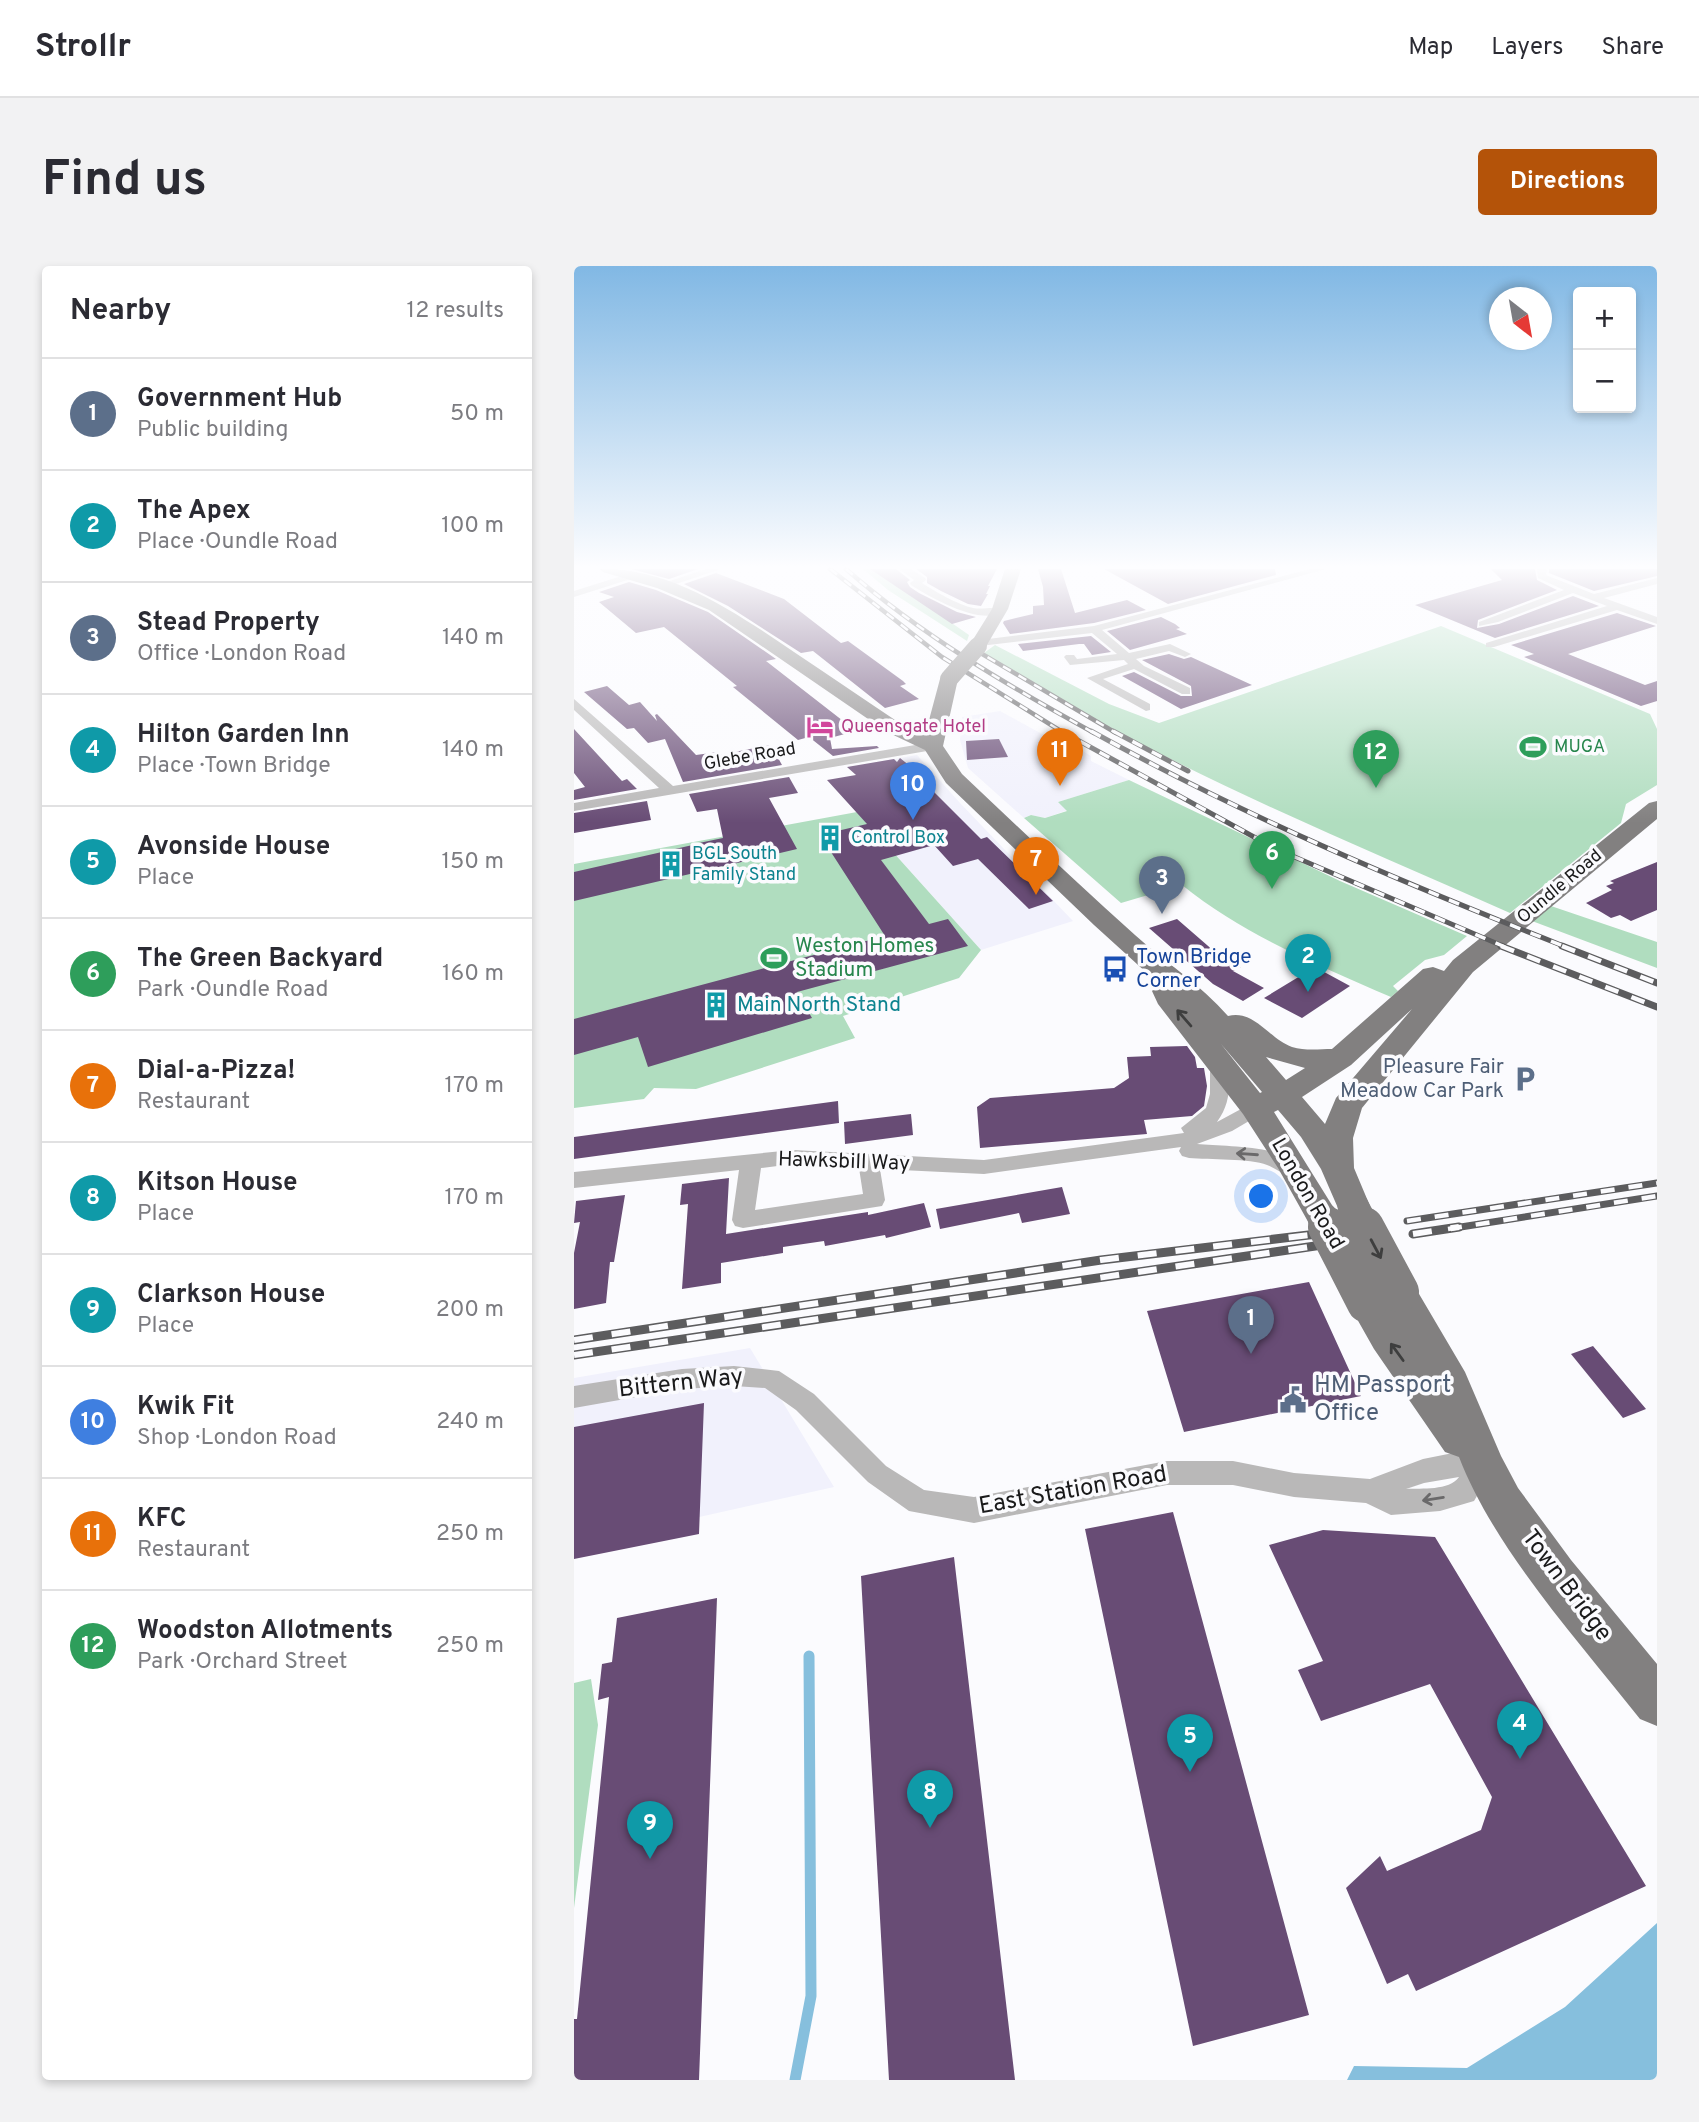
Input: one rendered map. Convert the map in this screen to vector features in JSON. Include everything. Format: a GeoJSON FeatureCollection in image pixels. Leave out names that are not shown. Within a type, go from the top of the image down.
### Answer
{"type":"FeatureCollection","features":[{"type":"Feature","properties":{"kind":"main road"},"geometry":{"type":"LineString","coordinates":[[785,654],[894,728],[933,746],[949,679],[971,654]]}},
{"type":"Feature","properties":{"kind":"main road","name":"London Road"},"geometry":{"type":"LineString","coordinates":[[933,746],[954,778],[1158,970],[1172,1004],[1219,1062],[1300,1174],[1338,1212],[1383,1297],[1387,1338],[1457,1435],[1483,1464]]}},
{"type":"Feature","properties":{"kind":"main road","name":"Oundle Road"},"geometry":{"type":"LineString","coordinates":[[1337,1168],[1338,1138],[1347,1105],[1462,966],[1653,814]]}},
{"type":"Feature","properties":{"kind":"main road","name":"Oundle Road"},"geometry":{"type":"LineString","coordinates":[[1288,1102],[1440,970],[1462,966]]}},
{"type":"Feature","properties":{"kind":"main road"},"geometry":{"type":"LineString","coordinates":[[1158,970],[1204,1006],[1288,1102]]}},
{"type":"Feature","properties":{"kind":"main road","name":"Oundle Road"},"geometry":{"type":"LineString","coordinates":[[1259,1116],[1325,1088],[1389,1031],[1436,996]]}},
{"type":"Feature","properties":{"kind":"main road"},"geometry":{"type":"LineString","coordinates":[[1194,998],[1214,1003],[1277,1053],[1299,1060],[1340,1058]]}},
{"type":"Feature","properties":{"kind":"main road","name":"London Road"},"geometry":{"type":"LineString","coordinates":[[1288,1102],[1312,1129],[1337,1168],[1338,1212]]}},
{"type":"Feature","properties":{"kind":"main road","name":"Town Bridge"},"geometry":{"type":"LineString","coordinates":[[1483,1464],[1503,1502],[1555,1575],[1657,1702]]}},
{"type":"Feature","properties":{"kind":"street"},"geometry":{"type":"LineString","coordinates":[[1122,654],[1136,665],[1186,691]]}},
{"type":"Feature","properties":{"kind":"street"},"geometry":{"type":"LineString","coordinates":[[1070,657],[1074,663],[1137,654]]}},
{"type":"Feature","properties":{"kind":"street"},"geometry":{"type":"LineString","coordinates":[[1136,665],[1093,678],[1146,707]]}},
{"type":"Feature","properties":{"kind":"street"},"geometry":{"type":"LineString","coordinates":[[1170,683],[1192,676]]}},
{"type":"Feature","properties":{"kind":"street"},"geometry":{"type":"LineString","coordinates":[[574,703],[670,791]]}},
{"type":"Feature","properties":{"kind":"street","name":"Glebe Road"},"geometry":{"type":"LineString","coordinates":[[574,807],[933,746]]}},
{"type":"Feature","properties":{"kind":"street","name":"Hawksbill Way"},"geometry":{"type":"LineString","coordinates":[[1073,1153],[1115,1142],[1175,1135],[1210,1120],[1220,1093],[1219,1062]]}},
{"type":"Feature","properties":{"kind":"street","name":"Hawksbill Way"},"geometry":{"type":"LineString","coordinates":[[1189,1151],[1259,1116]]}},
{"type":"Feature","properties":{"kind":"street","name":"Hawksbill Way"},"geometry":{"type":"LineString","coordinates":[[574,1180],[793,1157],[984,1167],[1191,1139],[1259,1116]]}},
{"type":"Feature","properties":{"kind":"street","name":"Hawksbill Way"},"geometry":{"type":"LineString","coordinates":[[1073,1153],[1090,1157],[1189,1151],[1269,1157],[1300,1174]]}},
{"type":"Feature","properties":{"kind":"street"},"geometry":{"type":"LineString","coordinates":[[751,1162],[743,1220],[874,1200],[869,1162]]}},
{"type":"Feature","properties":{"kind":"street","name":"Bittern Way"},"geometry":{"type":"LineString","coordinates":[[574,1397],[682,1379],[734,1376],[770,1378],[805,1402],[877,1474]]}},
{"type":"Feature","properties":{"kind":"street","name":"East Station Road"},"geometry":{"type":"LineString","coordinates":[[877,1474],[919,1502],[974,1510],[1167,1474],[1233,1473],[1294,1485],[1370,1491],[1391,1503],[1440,1499],[1464,1492],[1483,1464]]}},
{"type":"Feature","properties":{"kind":"shaded area"},"geometry":{"type":"Polygon","coordinates":[[[1000,711],[1064,746],[1074,746],[1091,756],[1091,761],[1129,780],[1058,802],[1068,810],[1045,818],[1031,815],[1024,818],[968,768],[960,740],[962,717],[1000,711]]]}},
{"type":"Feature","properties":{"kind":"shaded area"},"geometry":{"type":"Polygon","coordinates":[[[917,755],[1073,921],[981,950],[858,813],[888,790],[871,763],[917,755]]]}},
{"type":"Feature","properties":{"kind":"shaded area"},"geometry":{"type":"Polygon","coordinates":[[[750,1348],[834,1487],[574,1545],[574,1378],[750,1348]]]}},
{"type":"Feature","properties":{"kind":"green space"},"geometry":{"type":"Polygon","coordinates":[[[985,654],[1012,654],[1109,704],[1159,723],[1361,654],[1507,654],[1650,714],[1657,729],[1657,785],[1626,804],[1621,823],[1510,913],[1241,794],[1110,728],[985,654]]]}},
{"type":"Feature","properties":{"kind":"green space"},"geometry":{"type":"Polygon","coordinates":[[[1129,780],[1340,881],[1467,936],[1444,955],[1425,960],[1393,986],[1398,991],[1391,997],[1256,934],[1182,885],[1121,903],[1024,818],[1031,815],[1045,818],[1067,811],[1058,802],[1129,780]]]}},
{"type":"Feature","properties":{"kind":"green space","name":"Weston Homes Stadium"},"geometry":{"type":"Polygon","coordinates":[[[857,812],[981,950],[959,978],[843,1016],[855,1038],[696,1089],[654,1088],[644,1099],[574,1108],[574,864],[857,812]]]}},
{"type":"Feature","properties":{"kind":"green space"},"geometry":{"type":"Polygon","coordinates":[[[1551,906],[1657,942],[1657,968],[1532,921],[1551,906]]]}},
{"type":"Feature","properties":{"kind":"green space"},"geometry":{"type":"Polygon","coordinates":[[[591,1679],[598,1725],[574,1908],[574,1683],[591,1679]]]}},
{"type":"Feature","properties":{"kind":"water"},"geometry":{"type":"Polygon","coordinates":[[[1657,1923],[1657,2080],[1347,2080],[1354,2066],[1467,2068],[1565,2007],[1657,1923]]]}},
{"type":"Feature","properties":{"kind":"building"},"geometry":{"type":"Polygon","coordinates":[[[697,654],[768,654],[776,659],[766,661],[856,731],[830,738],[832,749],[879,748],[833,756],[809,737],[798,740],[733,687],[737,686],[697,654]]]}},
{"type":"Feature","properties":{"kind":"building"},"geometry":{"type":"Polygon","coordinates":[[[816,654],[865,654],[903,681],[906,684],[900,686],[919,699],[885,708],[816,654]]]}},
{"type":"Feature","properties":{"kind":"building"},"geometry":{"type":"Polygon","coordinates":[[[1169,654],[1184,659],[1191,657],[1252,685],[1181,709],[1122,676],[1134,672],[1181,696],[1192,696],[1191,686],[1142,660],[1169,654]]]}},
{"type":"Feature","properties":{"kind":"building"},"geometry":{"type":"Polygon","coordinates":[[[1534,654],[1569,654],[1645,685],[1657,681],[1657,701],[1641,706],[1524,657],[1534,654]]]}},
{"type":"Feature","properties":{"kind":"building"},"geometry":{"type":"Polygon","coordinates":[[[607,686],[629,705],[640,702],[657,721],[657,714],[696,755],[718,752],[719,755],[771,745],[782,765],[683,782],[665,739],[648,743],[634,728],[627,729],[584,692],[607,686]]]}},
{"type":"Feature","properties":{"kind":"building"},"geometry":{"type":"Polygon","coordinates":[[[574,729],[622,781],[627,779],[637,789],[574,800],[574,790],[585,787],[574,773],[574,729]]]}},
{"type":"Feature","properties":{"kind":"building"},"geometry":{"type":"Polygon","coordinates":[[[999,739],[1008,757],[967,760],[966,741],[999,739]]]}},
{"type":"Feature","properties":{"kind":"building"},"geometry":{"type":"Polygon","coordinates":[[[900,758],[925,778],[921,779],[981,839],[987,837],[1053,901],[1029,909],[978,859],[953,866],[934,845],[881,860],[929,924],[948,919],[968,946],[797,992],[812,1018],[648,1067],[638,1037],[574,1055],[574,1019],[885,936],[820,835],[867,824],[827,780],[856,775],[847,767],[894,759],[897,762],[900,758]]]}},
{"type":"Feature","properties":{"kind":"building","name":"BGL South Family Stand"},"geometry":{"type":"Polygon","coordinates":[[[789,777],[798,793],[769,798],[797,849],[574,901],[574,872],[697,844],[700,847],[699,843],[723,838],[717,809],[697,812],[689,794],[789,777]]]}},
{"type":"Feature","properties":{"kind":"building"},"geometry":{"type":"Polygon","coordinates":[[[647,801],[651,820],[574,833],[574,813],[647,801]]]}},
{"type":"Feature","properties":{"kind":"building"},"geometry":{"type":"Polygon","coordinates":[[[1657,862],[1657,910],[1631,921],[1620,915],[1611,918],[1586,903],[1612,890],[1606,886],[1614,883],[1610,881],[1657,862]]]}},
{"type":"Feature","properties":{"kind":"building"},"geometry":{"type":"Polygon","coordinates":[[[1177,919],[1215,952],[1225,954],[1241,967],[1233,971],[1264,988],[1243,1001],[1213,984],[1149,928],[1177,919]]]}},
{"type":"Feature","properties":{"kind":"building"},"geometry":{"type":"Polygon","coordinates":[[[1315,967],[1350,986],[1302,1018],[1264,998],[1315,967]]]}},
{"type":"Feature","properties":{"kind":"building"},"geometry":{"type":"Polygon","coordinates":[[[1187,1046],[1195,1057],[1197,1068],[1204,1068],[1207,1086],[1204,1106],[1192,1116],[1144,1120],[1147,1134],[980,1148],[977,1107],[990,1098],[1114,1088],[1129,1078],[1127,1057],[1151,1056],[1150,1047],[1187,1046]]]}},
{"type":"Feature","properties":{"kind":"building"},"geometry":{"type":"Polygon","coordinates":[[[838,1101],[839,1123],[574,1159],[574,1137],[838,1101]]]}},
{"type":"Feature","properties":{"kind":"building"},"geometry":{"type":"Polygon","coordinates":[[[911,1114],[913,1135],[845,1144],[844,1122],[911,1114]]]}},
{"type":"Feature","properties":{"kind":"building"},"geometry":{"type":"Polygon","coordinates":[[[729,1178],[726,1234],[868,1212],[868,1215],[924,1203],[931,1227],[886,1238],[885,1235],[825,1246],[824,1241],[783,1247],[783,1253],[721,1263],[721,1283],[682,1289],[688,1204],[680,1205],[682,1184],[729,1178]]]}},
{"type":"Feature","properties":{"kind":"building"},"geometry":{"type":"Polygon","coordinates":[[[1062,1187],[1070,1214],[1022,1223],[1019,1213],[940,1229],[936,1209],[1062,1187]]]}},
{"type":"Feature","properties":{"kind":"building"},"geometry":{"type":"Polygon","coordinates":[[[625,1195],[614,1262],[610,1262],[606,1303],[574,1309],[574,1253],[580,1222],[574,1223],[576,1201],[625,1195]]]}},
{"type":"Feature","properties":{"kind":"building"},"geometry":{"type":"Polygon","coordinates":[[[1309,1282],[1361,1396],[1184,1432],[1147,1311],[1309,1282]]]}},
{"type":"Feature","properties":{"kind":"building"},"geometry":{"type":"Polygon","coordinates":[[[1593,1346],[1646,1409],[1623,1418],[1571,1354],[1593,1346]]]}},
{"type":"Feature","properties":{"kind":"building"},"geometry":{"type":"Polygon","coordinates":[[[704,1403],[699,1534],[574,1559],[574,1427],[704,1403]]]}},
{"type":"Feature","properties":{"kind":"building"},"geometry":{"type":"Polygon","coordinates":[[[1173,1512],[1309,2015],[1193,2046],[1085,1529],[1173,1512]]]}},
{"type":"Feature","properties":{"kind":"building"},"geometry":{"type":"Polygon","coordinates":[[[1323,1530],[1435,1537],[1646,1886],[1416,1991],[1408,1974],[1387,1984],[1346,1888],[1380,1856],[1387,1871],[1481,1830],[1492,1797],[1430,1684],[1321,1721],[1298,1670],[1323,1661],[1269,1545],[1323,1530]]]}},
{"type":"Feature","properties":{"kind":"building"},"geometry":{"type":"Polygon","coordinates":[[[954,1557],[1015,2080],[889,2080],[861,1576],[954,1557]]]}},
{"type":"Feature","properties":{"kind":"building"},"geometry":{"type":"Polygon","coordinates":[[[717,1598],[699,2080],[574,2080],[574,2019],[577,2019],[609,1697],[598,1700],[602,1664],[612,1662],[617,1618],[717,1598]]]}},
{"type":"Feature","properties":{"kind":"waterway"},"geometry":{"type":"LineString","coordinates":[[795,2080],[811,1996],[809,1656]]}},
{"type":"Feature","properties":{"kind":"railway"},"geometry":{"type":"LineString","coordinates":[[938,654],[1064,733]]}},
{"type":"Feature","properties":{"kind":"railway"},"geometry":{"type":"LineString","coordinates":[[959,654],[1094,733]]}},
{"type":"Feature","properties":{"kind":"railway"},"geometry":{"type":"LineString","coordinates":[[982,654],[1116,733]]}},
{"type":"Feature","properties":{"kind":"railway"},"geometry":{"type":"LineString","coordinates":[[1061,731],[1276,849],[1505,947]]}},
{"type":"Feature","properties":{"kind":"railway"},"geometry":{"type":"LineString","coordinates":[[1091,731],[1265,820],[1566,947]]}},
{"type":"Feature","properties":{"kind":"railway"},"geometry":{"type":"LineString","coordinates":[[1113,731],[1188,771]]}},
{"type":"Feature","properties":{"kind":"railway"},"geometry":{"type":"LineString","coordinates":[[1501,946],[1657,1007]]}},
{"type":"Feature","properties":{"kind":"railway"},"geometry":{"type":"LineString","coordinates":[[1562,946],[1657,983]]}},
{"type":"Feature","properties":{"kind":"railway"},"geometry":{"type":"LineString","coordinates":[[1407,1221],[1657,1183]]}},
{"type":"Feature","properties":{"kind":"railway"},"geometry":{"type":"LineString","coordinates":[[1448,1229],[1657,1196]]}},
{"type":"Feature","properties":{"kind":"railway"},"geometry":{"type":"LineString","coordinates":[[1413,1234],[1459,1227]]}},
{"type":"Feature","properties":{"kind":"railway"},"geometry":{"type":"LineString","coordinates":[[574,1340],[1101,1260],[1317,1234]]}},
{"type":"Feature","properties":{"kind":"railway"},"geometry":{"type":"LineString","coordinates":[[574,1355],[1322,1245]]}},
{"type":"Feature","properties":{"kind":"place","name":"Queensgate Hotel"},"geometry":{"type":"Point","coordinates":[820,727]}},
{"type":"Feature","properties":{"kind":"place","name":"MUGA"},"geometry":{"type":"Point","coordinates":[1533,747]}},
{"type":"Feature","properties":{"kind":"place","name":"KFC"},"geometry":{"type":"Point","coordinates":[1060,786]}},
{"type":"Feature","properties":{"kind":"place","name":"Woodston Allotments"},"geometry":{"type":"Point","coordinates":[1376,788]}},
{"type":"Feature","properties":{"kind":"place","name":"Kwik Fit"},"geometry":{"type":"Point","coordinates":[913,820]}},
{"type":"Feature","properties":{"kind":"place","name":"Control Box"},"geometry":{"type":"Point","coordinates":[830,838]}},
{"type":"Feature","properties":{"kind":"place","name":"BGL South Family Stand"},"geometry":{"type":"Point","coordinates":[671,864]}},
{"type":"Feature","properties":{"kind":"place","name":"The Green Backyard"},"geometry":{"type":"Point","coordinates":[1272,889]}},
{"type":"Feature","properties":{"kind":"place","name":"Dial-a-Pizza!"},"geometry":{"type":"Point","coordinates":[1036,895]}},
{"type":"Feature","properties":{"kind":"place","name":"Stead Property"},"geometry":{"type":"Point","coordinates":[1162,914]}},
{"type":"Feature","properties":{"kind":"place","name":"Weston Homes Stadium"},"geometry":{"type":"Point","coordinates":[774,958]}},
{"type":"Feature","properties":{"kind":"place","name":"Town Bridge Corner"},"geometry":{"type":"Point","coordinates":[1115,969]}},
{"type":"Feature","properties":{"kind":"place","name":"The Apex"},"geometry":{"type":"Point","coordinates":[1308,992]}},
{"type":"Feature","properties":{"kind":"place","name":"Main North Stand"},"geometry":{"type":"Point","coordinates":[716,1005]}},
{"type":"Feature","properties":{"kind":"place","name":"Pleasure Fair Meadow Car Park"},"geometry":{"type":"Point","coordinates":[1525,1079]}},
{"type":"Feature","properties":{"kind":"place","name":"Government Hub"},"geometry":{"type":"Point","coordinates":[1251,1354]}},
{"type":"Feature","properties":{"kind":"place","name":"HM Passport Office"},"geometry":{"type":"Point","coordinates":[1293,1400]}},
{"type":"Feature","properties":{"kind":"place","name":"Hilton Garden Inn"},"geometry":{"type":"Point","coordinates":[1520,1759]}},
{"type":"Feature","properties":{"kind":"place","name":"Avonside House"},"geometry":{"type":"Point","coordinates":[1190,1772]}},
{"type":"Feature","properties":{"kind":"place","name":"Kitson House"},"geometry":{"type":"Point","coordinates":[930,1828]}},
{"type":"Feature","properties":{"kind":"place","name":"Clarkson House"},"geometry":{"type":"Point","coordinates":[650,1859]}}]}
